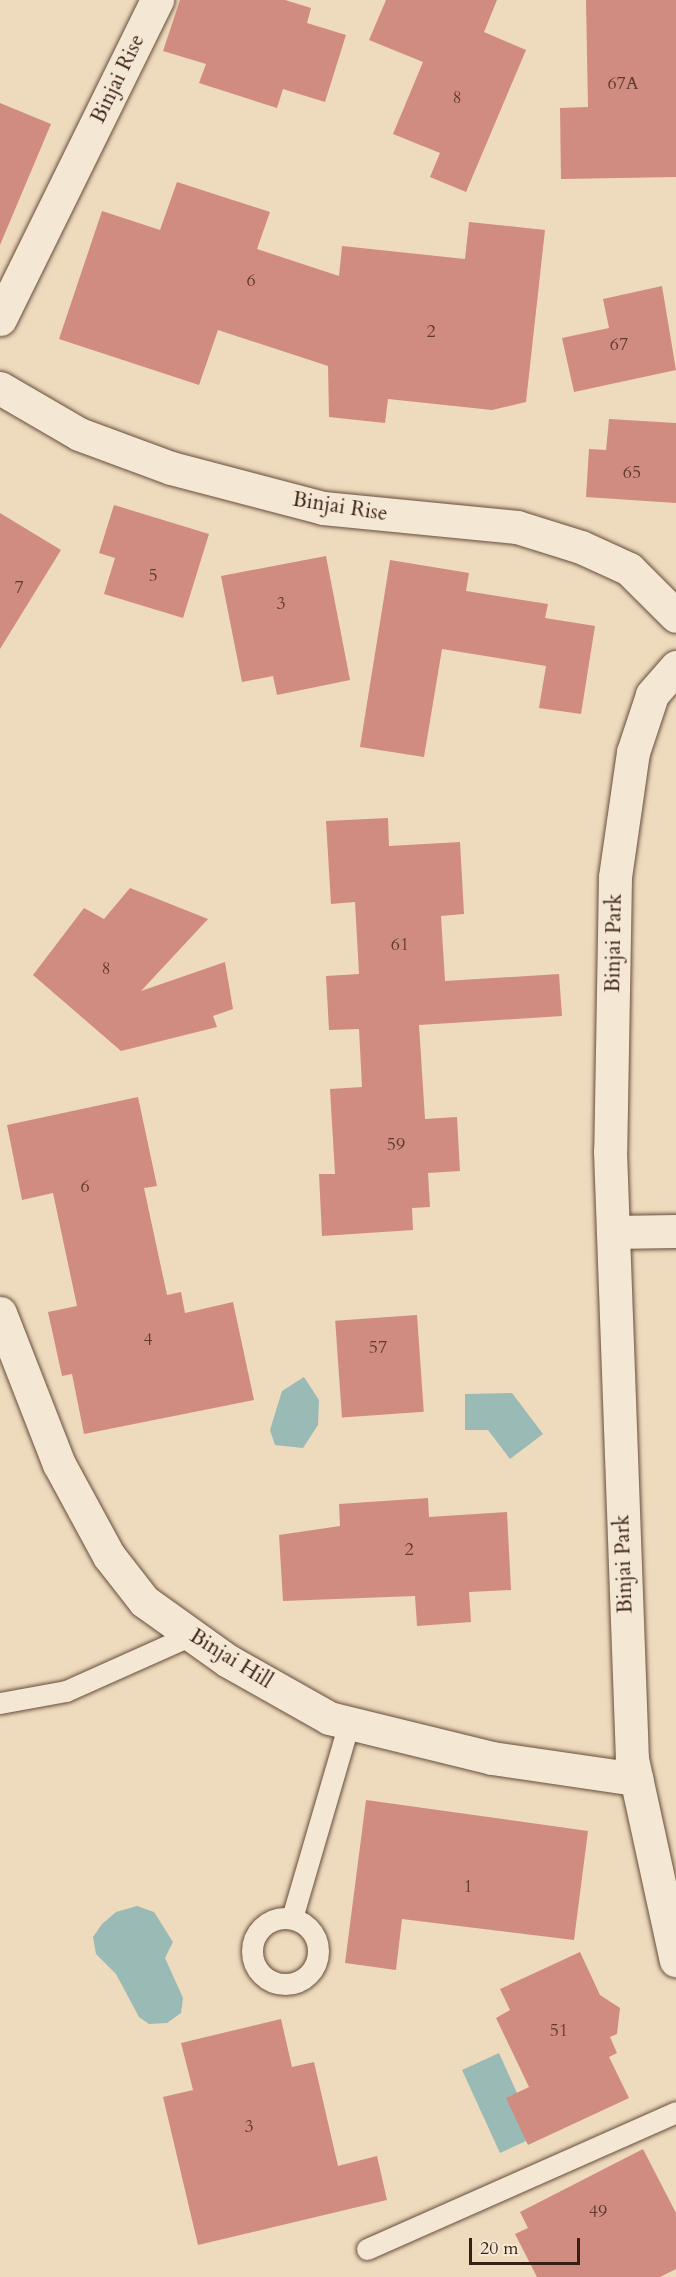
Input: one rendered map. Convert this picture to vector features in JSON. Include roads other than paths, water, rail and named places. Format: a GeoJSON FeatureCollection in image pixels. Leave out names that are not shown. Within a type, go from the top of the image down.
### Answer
{"type":"FeatureCollection","features":[{"type":"Feature","properties":{"kind":"street","name":"Binjai Rise"},"geometry":{"type":"LineString","coordinates":[[0,320],[157,0]]}},
{"type":"Feature","properties":{"kind":"street","name":"Binjai Rise"},"geometry":{"type":"LineString","coordinates":[[0,387],[79,434],[171,468],[323,508],[517,527],[581,547],[629,569],[676,616]]}},
{"type":"Feature","properties":{"kind":"street","name":"Binjai Park"},"geometry":{"type":"LineString","coordinates":[[676,667],[652,695],[633,752],[615,877],[613,1232],[636,1779],[669,1890],[676,1960]]}},
{"type":"Feature","properties":{"kind":"street"},"geometry":{"type":"LineString","coordinates":[[613,1232],[676,1232]]}},
{"type":"Feature","properties":{"kind":"street","name":"Binjai Hill"},"geometry":{"type":"LineString","coordinates":[[0,1313],[59,1464],[109,1556],[144,1601],[191,1635],[329,1718],[492,1758],[636,1779]]}},
{"type":"Feature","properties":{"kind":"lane"},"geometry":{"type":"LineString","coordinates":[[0,1703],[66,1691],[191,1635]]}},
{"type":"Feature","properties":{"kind":"lane"},"geometry":{"type":"LineString","coordinates":[[292,1918],[349,1723]]}},
{"type":"Feature","properties":{"kind":"lane"},"geometry":{"type":"LineString","coordinates":[[367,2249],[676,2112]]}},
{"type":"Feature","properties":{"kind":"water"},"geometry":{"type":"Polygon","coordinates":[[[304,1377],[319,1400],[318,1425],[303,1448],[275,1445],[270,1430],[282,1391],[304,1377]]]}},
{"type":"Feature","properties":{"kind":"water"},"geometry":{"type":"Polygon","coordinates":[[[512,1393],[543,1434],[510,1459],[488,1430],[465,1430],[465,1394],[512,1393]]]}},
{"type":"Feature","properties":{"kind":"water"},"geometry":{"type":"Polygon","coordinates":[[[137,1906],[154,1912],[173,1942],[165,1958],[183,1998],[181,2013],[167,2023],[149,2024],[139,2017],[116,1974],[96,1954],[93,1937],[102,1924],[116,1912],[137,1906]]]}},
{"type":"Feature","properties":{"kind":"water"},"geometry":{"type":"Polygon","coordinates":[[[499,2053],[517,2093],[526,2141],[500,2153],[462,2070],[499,2053]]]}}]}
